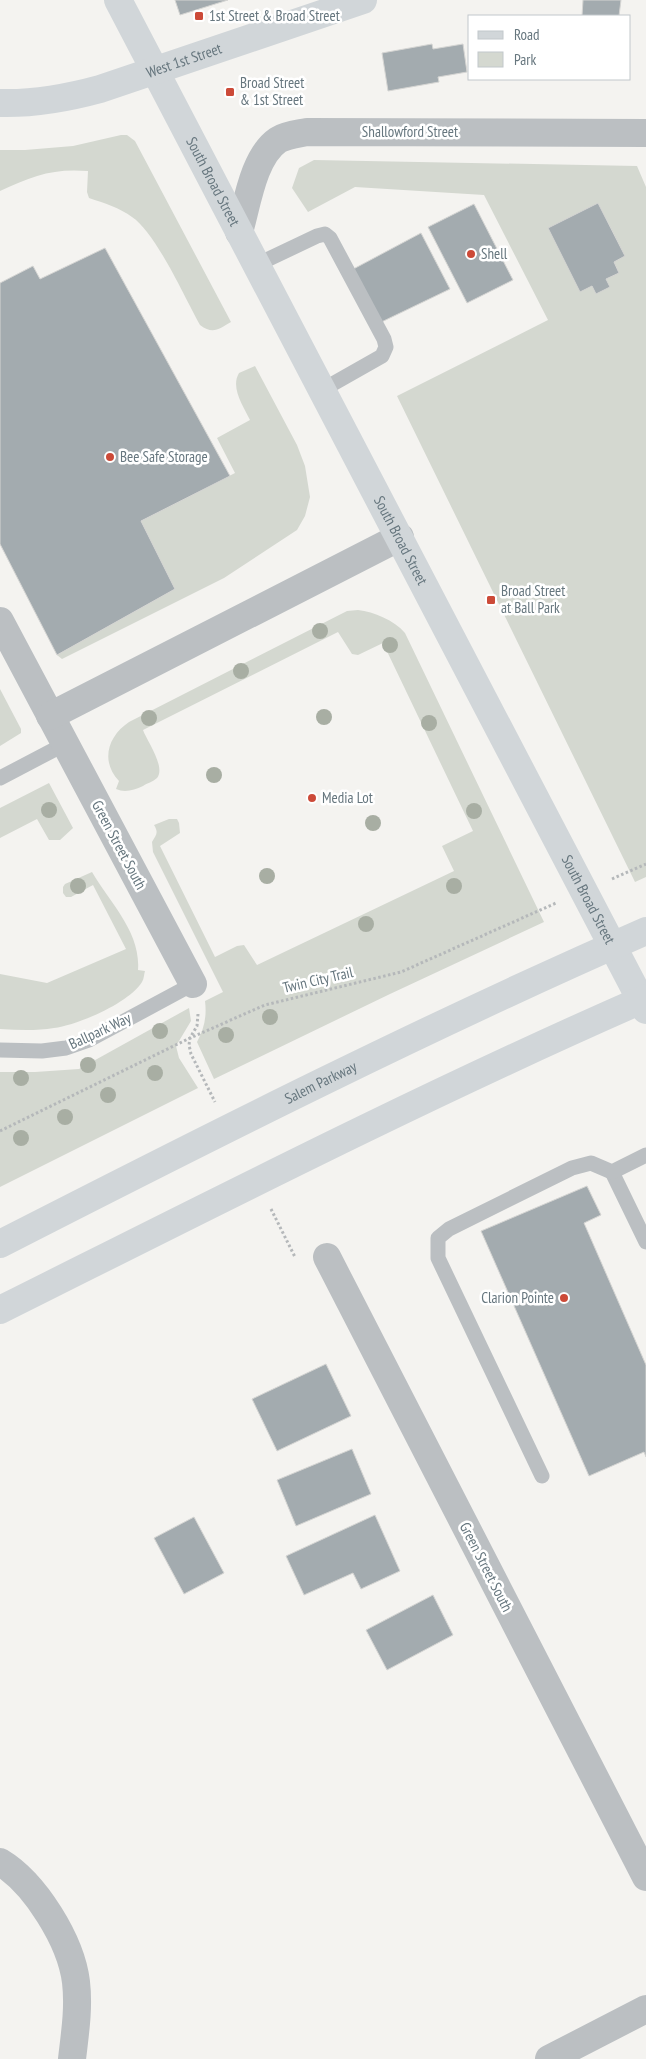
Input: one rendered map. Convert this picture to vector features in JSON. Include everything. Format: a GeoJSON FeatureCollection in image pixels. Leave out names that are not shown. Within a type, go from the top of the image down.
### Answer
{"type":"FeatureCollection","features":[{"type":"Feature","properties":{"kind":"main road","name":"South Broad Street"},"geometry":{"type":"LineString","coordinates":[[118,0],[646,1010]]}},
{"type":"Feature","properties":{"kind":"main road","name":"West 1st Street"},"geometry":{"type":"LineString","coordinates":[[0,103],[41,101],[70,97],[363,0]]}},
{"type":"Feature","properties":{"kind":"main road","name":"Salem Parkway"},"geometry":{"type":"LineString","coordinates":[[0,1244],[247,1118],[411,1038],[646,931]]}},
{"type":"Feature","properties":{"kind":"main road"},"geometry":{"type":"LineString","coordinates":[[0,1310],[429,1097],[646,998]]}},
{"type":"Feature","properties":{"kind":"street","name":"Shallowford Street"},"geometry":{"type":"LineString","coordinates":[[239,232],[256,171],[263,156],[279,140],[291,135],[307,132],[646,134]]}},
{"type":"Feature","properties":{"kind":"street"},"geometry":{"type":"LineString","coordinates":[[50,716],[400,538]]}},
{"type":"Feature","properties":{"kind":"street","name":"Green Street South"},"geometry":{"type":"LineString","coordinates":[[0,621],[193,984]]}},
{"type":"Feature","properties":{"kind":"street","name":"Green Street South"},"geometry":{"type":"LineString","coordinates":[[327,1257],[646,1877]]}},
{"type":"Feature","properties":{"kind":"street"},"geometry":{"type":"LineString","coordinates":[[0,1862],[28,1885],[54,1923],[68,1952],[76,1981],[78,2011],[72,2059]]}},
{"type":"Feature","properties":{"kind":"street"},"geometry":{"type":"LineString","coordinates":[[549,2059],[646,2009]]}},
{"type":"Feature","properties":{"kind":"lane"},"geometry":{"type":"LineString","coordinates":[[256,265],[325,234],[330,238],[346,267],[384,339],[386,347],[382,356],[322,390]]}},
{"type":"Feature","properties":{"kind":"lane"},"geometry":{"type":"LineString","coordinates":[[0,778],[65,744]]}},
{"type":"Feature","properties":{"kind":"lane","name":"Ballpark Way"},"geometry":{"type":"LineString","coordinates":[[0,1050],[42,1051],[66,1048],[89,1040],[193,984]]}},
{"type":"Feature","properties":{"kind":"lane"},"geometry":{"type":"LineString","coordinates":[[612,1172],[646,1155]]}},
{"type":"Feature","properties":{"kind":"lane"},"geometry":{"type":"LineString","coordinates":[[542,1476],[438,1258],[438,1238],[449,1229],[572,1168],[591,1163],[612,1172],[646,1242]]}},
{"type":"Feature","properties":{"kind":"path"},"geometry":{"type":"LineString","coordinates":[[610,880],[646,864]]}},
{"type":"Feature","properties":{"kind":"path","name":"Twin City Trail"},"geometry":{"type":"LineString","coordinates":[[0,1130],[190,1038],[265,1005],[303,994],[387,976],[415,967],[565,900]]}},
{"type":"Feature","properties":{"kind":"path"},"geometry":{"type":"LineString","coordinates":[[193,984],[199,1008],[197,1026],[190,1038],[191,1054],[202,1076]]}},
{"type":"Feature","properties":{"kind":"green space"},"geometry":{"type":"Polygon","coordinates":[[[127,135],[135,141],[231,322],[223,327],[209,330],[200,325],[160,251],[141,225],[122,211],[89,198],[87,192],[88,171],[75,170],[43,174],[0,191],[0,150],[73,146],[127,135]]]}},
{"type":"Feature","properties":{"kind":"green space"},"geometry":{"type":"Polygon","coordinates":[[[314,160],[637,166],[646,187],[646,877],[635,882],[397,396],[548,320],[484,195],[355,187],[308,212],[292,188],[299,168],[314,160]]]}},
{"type":"Feature","properties":{"kind":"green space"},"geometry":{"type":"Polygon","coordinates":[[[255,366],[297,445],[305,466],[310,497],[305,516],[297,530],[224,578],[62,659],[57,655],[175,589],[141,521],[235,473],[217,438],[250,420],[239,397],[236,385],[239,373],[255,366]]]}},
{"type":"Feature","properties":{"kind":"green space"},"geometry":{"type":"Polygon","coordinates":[[[358,610],[383,617],[405,633],[544,922],[214,1079],[197,1042],[204,1023],[205,1001],[223,992],[153,852],[152,842],[157,832],[154,825],[169,819],[177,819],[179,823],[180,833],[160,846],[215,957],[237,946],[244,945],[257,965],[454,871],[442,846],[473,831],[383,643],[358,655],[352,654],[338,632],[143,730],[158,761],[159,773],[157,778],[152,781],[130,790],[116,789],[119,781],[110,765],[109,749],[116,734],[129,722],[347,611],[358,610]]]}},
{"type":"Feature","properties":{"kind":"green space"},"geometry":{"type":"Polygon","coordinates":[[[0,689],[21,729],[21,733],[0,746],[0,689]]]}},
{"type":"Feature","properties":{"kind":"green space"},"geometry":{"type":"Polygon","coordinates":[[[49,783],[73,828],[60,840],[49,840],[37,819],[0,838],[0,808],[49,783]]]}},
{"type":"Feature","properties":{"kind":"green space"},"geometry":{"type":"Polygon","coordinates":[[[92,872],[130,930],[138,956],[138,970],[145,971],[142,982],[126,998],[89,1018],[64,1026],[40,1030],[0,1029],[0,974],[47,983],[126,949],[93,885],[71,897],[66,897],[63,893],[65,884],[92,872]]]}},
{"type":"Feature","properties":{"kind":"green space"},"geometry":{"type":"Polygon","coordinates":[[[189,1008],[191,1021],[176,1046],[179,1058],[198,1088],[0,1187],[0,1072],[79,1069],[189,1008]]]}},
{"type":"Feature","properties":{"kind":"building"},"geometry":{"type":"Polygon","coordinates":[[[175,0],[228,0],[180,15],[175,0]]]}},
{"type":"Feature","properties":{"kind":"building"},"geometry":{"type":"Polygon","coordinates":[[[583,0],[621,0],[619,15],[582,15],[583,0]]]}},
{"type":"Feature","properties":{"kind":"building"},"geometry":{"type":"Polygon","coordinates":[[[432,44],[433,49],[463,44],[467,72],[438,77],[439,82],[388,91],[382,53],[432,44]]]}},
{"type":"Feature","properties":{"kind":"building"},"geometry":{"type":"Polygon","coordinates":[[[598,203],[625,256],[614,262],[619,273],[606,279],[610,287],[596,294],[592,286],[580,292],[548,228],[598,203]]]}},
{"type":"Feature","properties":{"kind":"building","name":"Shell"},"geometry":{"type":"Polygon","coordinates":[[[474,204],[513,280],[467,303],[428,227],[474,204]]]}},
{"type":"Feature","properties":{"kind":"building","name":"Shell"},"geometry":{"type":"Polygon","coordinates":[[[421,233],[450,289],[371,327],[344,274],[421,233]]]}},
{"type":"Feature","properties":{"kind":"building","name":"Bee Safe Storage"},"geometry":{"type":"Polygon","coordinates":[[[105,248],[230,476],[141,521],[175,589],[57,655],[0,544],[0,283],[33,266],[40,279],[105,248]]]}},
{"type":"Feature","properties":{"kind":"building","name":"Clarion Pointe"},"geometry":{"type":"Polygon","coordinates":[[[587,1186],[601,1215],[584,1223],[646,1365],[646,1457],[644,1452],[589,1476],[481,1231],[587,1186]]]}},
{"type":"Feature","properties":{"kind":"building"},"geometry":{"type":"Polygon","coordinates":[[[326,1364],[351,1416],[277,1451],[252,1399],[326,1364]]]}},
{"type":"Feature","properties":{"kind":"building"},"geometry":{"type":"Polygon","coordinates":[[[352,1449],[371,1494],[296,1526],[277,1480],[352,1449]]]}},
{"type":"Feature","properties":{"kind":"building"},"geometry":{"type":"Polygon","coordinates":[[[375,1515],[400,1571],[361,1589],[353,1573],[304,1595],[286,1556],[375,1515]]]}},
{"type":"Feature","properties":{"kind":"building"},"geometry":{"type":"Polygon","coordinates":[[[194,1517],[224,1573],[184,1594],[154,1538],[194,1517]]]}},
{"type":"Feature","properties":{"kind":"building"},"geometry":{"type":"Polygon","coordinates":[[[433,1595],[453,1635],[387,1670],[366,1630],[433,1595]]]}},
{"type":"Feature","properties":{"kind":"place","name":"1st Street & Broad Street"},"geometry":{"type":"Point","coordinates":[199,16]}},
{"type":"Feature","properties":{"kind":"place","name":"Broad Street & 1st Street"},"geometry":{"type":"Point","coordinates":[230,92]}},
{"type":"Feature","properties":{"kind":"place","name":"Shell"},"geometry":{"type":"Point","coordinates":[471,254]}},
{"type":"Feature","properties":{"kind":"place","name":"Bee Safe Storage"},"geometry":{"type":"Point","coordinates":[110,457]}},
{"type":"Feature","properties":{"kind":"place","name":"Broad Street at Ball Park"},"geometry":{"type":"Point","coordinates":[491,600]}},
{"type":"Feature","properties":{"kind":"place","name":"Media Lot"},"geometry":{"type":"Point","coordinates":[312,798]}},
{"type":"Feature","properties":{"kind":"place","name":"Clarion Pointe"},"geometry":{"type":"Point","coordinates":[564,1298]}}]}
